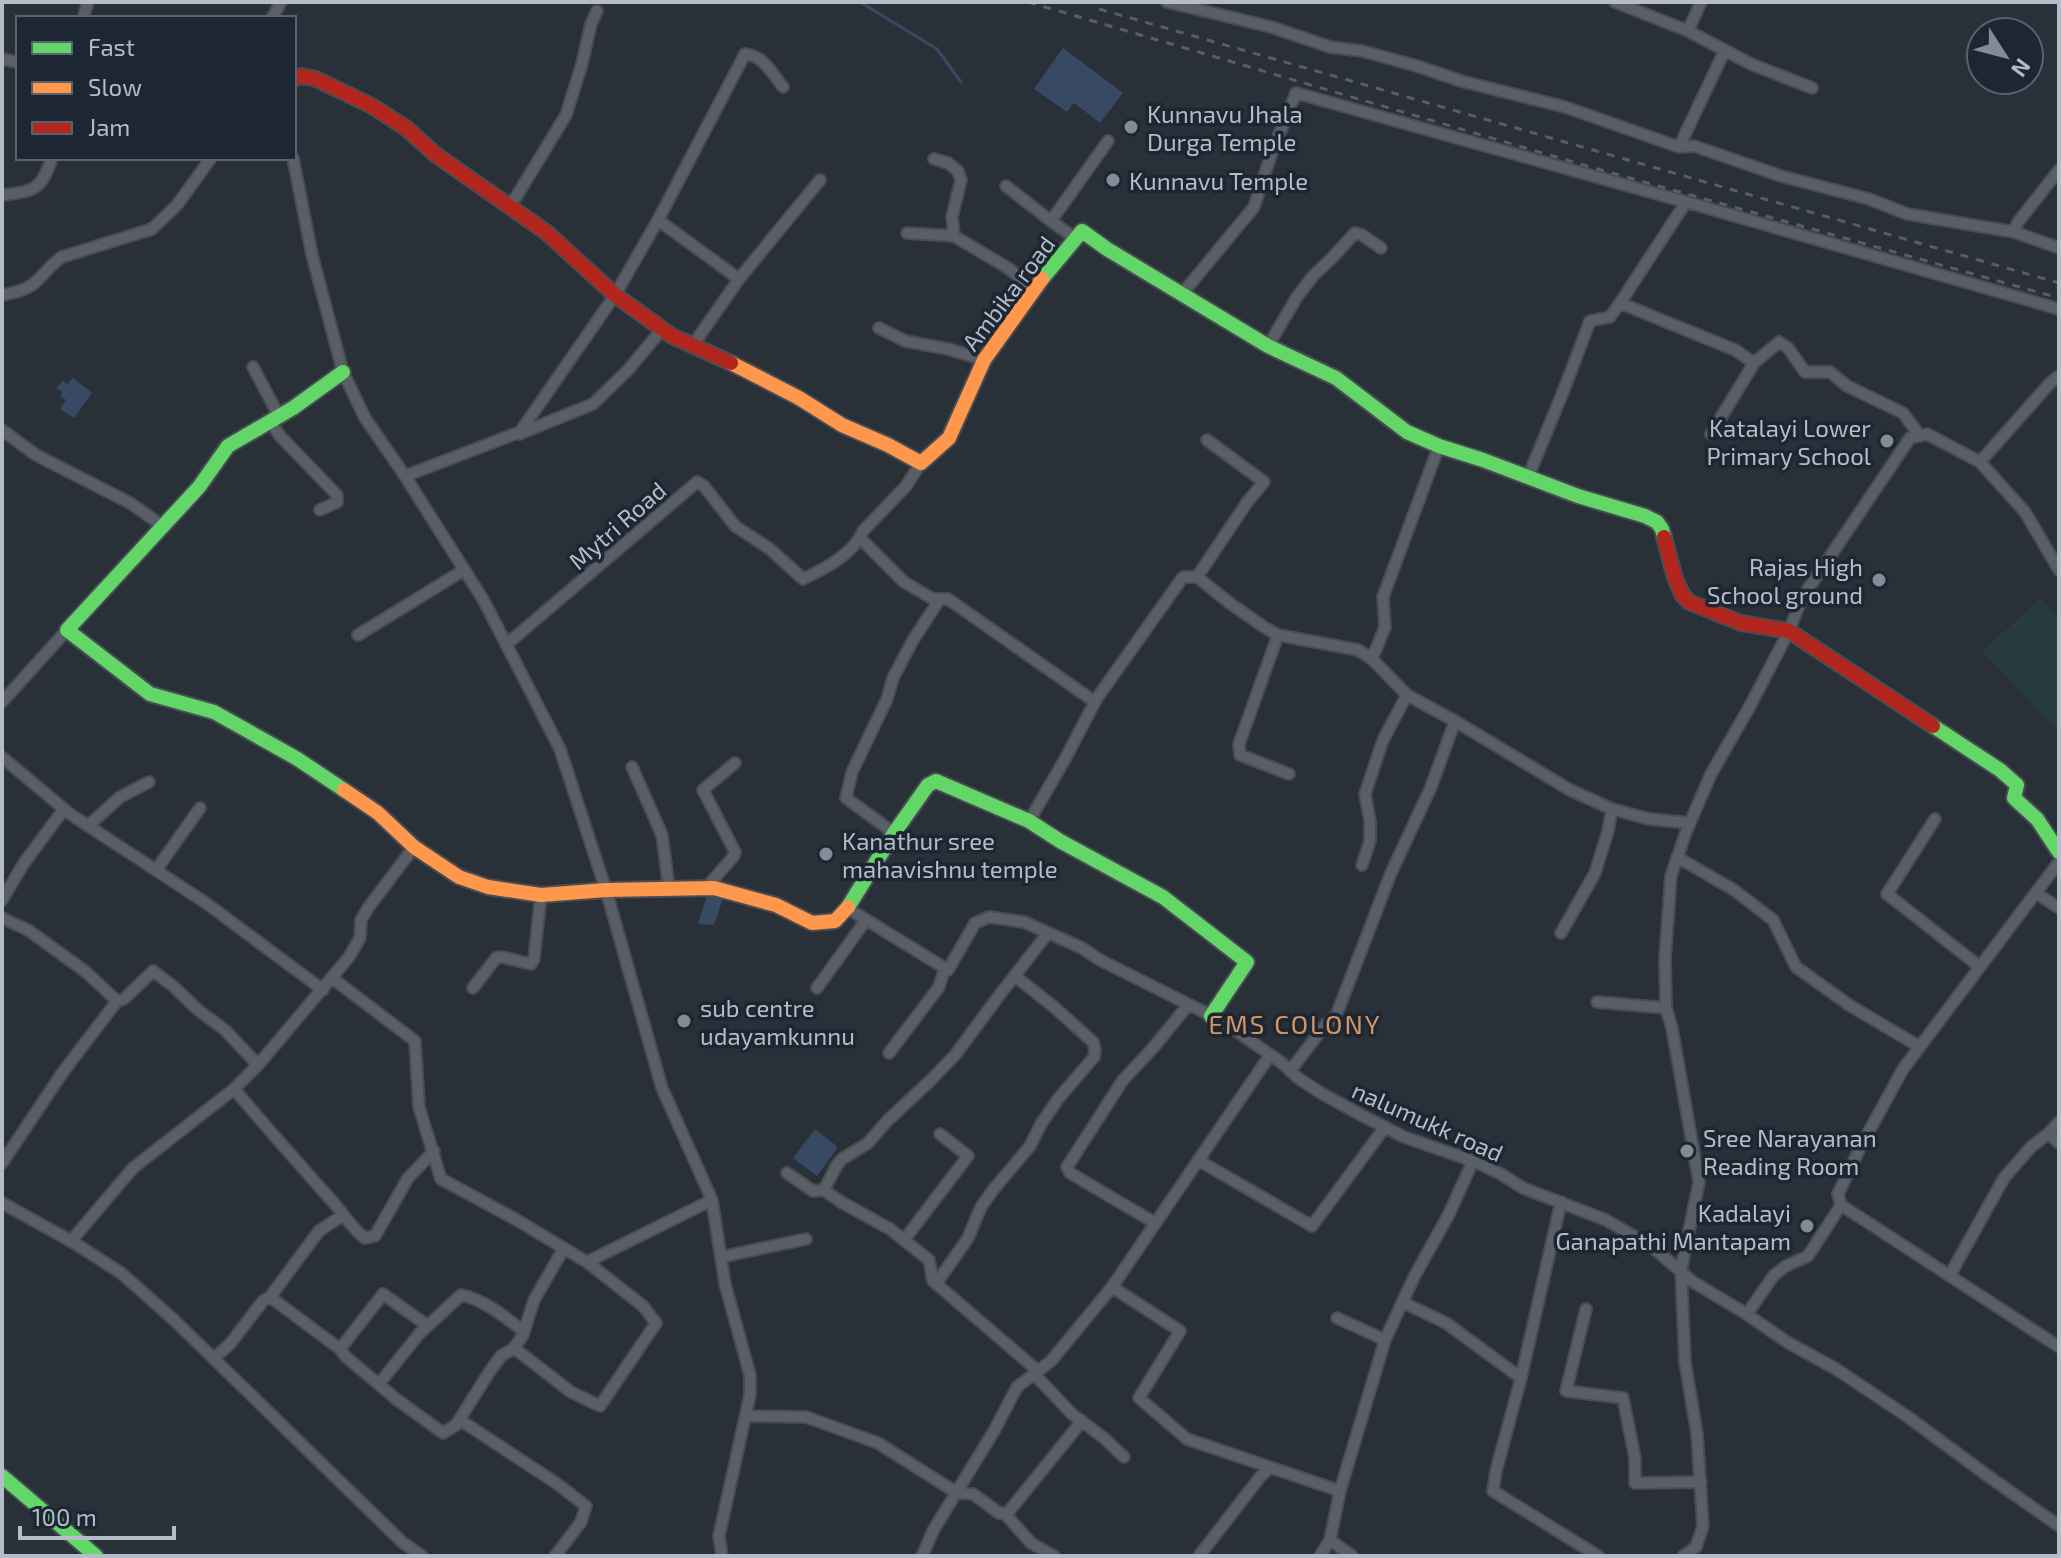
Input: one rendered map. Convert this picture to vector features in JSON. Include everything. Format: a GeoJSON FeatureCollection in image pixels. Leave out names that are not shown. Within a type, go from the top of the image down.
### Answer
{"type":"FeatureCollection","features":[{"type":"Feature","properties":{"kind":"main road"},"geometry":{"type":"LineString","coordinates":[[296,78],[316,79],[372,106],[406,128],[436,155],[546,232],[615,295],[672,336],[759,376],[842,425],[921,463]]}},
{"type":"Feature","properties":{"kind":"main road","name":"Ambika road"},"geometry":{"type":"LineString","coordinates":[[921,463],[949,438],[984,360],[1034,289],[1082,231],[1268,346],[1336,378],[1407,432],[1657,522],[1662,529],[1675,578],[1689,602],[1741,623],[1789,631]]}},
{"type":"Feature","properties":{"kind":"main road"},"geometry":{"type":"LineString","coordinates":[[343,372],[228,446],[199,487],[67,630],[150,694],[214,712],[296,758],[378,813],[414,847],[459,877],[488,887],[541,895],[714,888],[776,905],[812,923],[835,921],[847,908],[928,785],[936,781],[1029,821],[1163,897],[1247,962],[1211,1016]]}},
{"type":"Feature","properties":{"kind":"main road"},"geometry":{"type":"LineString","coordinates":[[1789,631],[2000,770],[2017,785],[2014,798],[2037,819],[2059,852]]}},
{"type":"Feature","properties":{"kind":"main road"},"geometry":{"type":"LineString","coordinates":[[2,1476],[96,1556]]}},
{"type":"Feature","properties":{"kind":"main road"},"geometry":{"type":"LineString","coordinates":[[2,1488],[77,1556]]}},
{"type":"Feature","properties":{"kind":"street"},"geometry":{"type":"LineString","coordinates":[[1167,2],[1565,107],[1679,147],[1694,146],[1781,176],[1869,199],[1907,214],[2014,232],[2059,248]]}},
{"type":"Feature","properties":{"kind":"street"},"geometry":{"type":"LineString","coordinates":[[1615,2],[1688,31],[1751,64],[1812,88]]}},
{"type":"Feature","properties":{"kind":"street"},"geometry":{"type":"LineString","coordinates":[[1688,31],[1701,2]]}},
{"type":"Feature","properties":{"kind":"street"},"geometry":{"type":"LineString","coordinates":[[507,206],[516,197],[566,115],[597,11]]}},
{"type":"Feature","properties":{"kind":"street"},"geometry":{"type":"LineString","coordinates":[[1679,147],[1725,50]]}},
{"type":"Feature","properties":{"kind":"street"},"geometry":{"type":"LineString","coordinates":[[405,476],[520,432],[615,295],[745,54],[752,54],[763,62],[783,87]]}},
{"type":"Feature","properties":{"kind":"street"},"geometry":{"type":"LineString","coordinates":[[1182,294],[1254,207],[1296,93],[2059,309]]}},
{"type":"Feature","properties":{"kind":"street"},"geometry":{"type":"LineString","coordinates":[[1051,221],[1108,141]]}},
{"type":"Feature","properties":{"kind":"street"},"geometry":{"type":"LineString","coordinates":[[934,159],[948,163],[958,171],[961,180],[952,217],[954,236]]}},
{"type":"Feature","properties":{"kind":"street"},"geometry":{"type":"LineString","coordinates":[[2,195],[26,192],[44,181],[51,160]]}},
{"type":"Feature","properties":{"kind":"street"},"geometry":{"type":"LineString","coordinates":[[2,295],[31,286],[51,264],[62,257],[152,229],[177,205],[210,160]]}},
{"type":"Feature","properties":{"kind":"street"},"geometry":{"type":"LineString","coordinates":[[293,160],[312,255],[343,372],[365,418],[484,601],[560,749],[606,890],[662,1088],[712,1200],[725,1284],[750,1375],[746,1416],[719,1536],[722,1556]]}},
{"type":"Feature","properties":{"kind":"street"},"geometry":{"type":"LineString","coordinates":[[2014,232],[2018,222],[2059,170]]}},
{"type":"Feature","properties":{"kind":"street"},"geometry":{"type":"LineString","coordinates":[[693,345],[739,279],[820,180]]}},
{"type":"Feature","properties":{"kind":"street"},"geometry":{"type":"LineString","coordinates":[[1006,186],[1076,239]]}},
{"type":"Feature","properties":{"kind":"street"},"geometry":{"type":"LineString","coordinates":[[1528,477],[1590,321],[1610,317],[1686,202]]}},
{"type":"Feature","properties":{"kind":"street"},"geometry":{"type":"LineString","coordinates":[[658,220],[739,279]]}},
{"type":"Feature","properties":{"kind":"street"},"geometry":{"type":"LineString","coordinates":[[907,233],[954,236],[1008,268],[1034,289]]}},
{"type":"Feature","properties":{"kind":"street"},"geometry":{"type":"LineString","coordinates":[[1268,346],[1297,297],[1350,237],[1355,233],[1362,235],[1381,248]]}},
{"type":"Feature","properties":{"kind":"street"},"geometry":{"type":"LineString","coordinates":[[1620,303],[1735,350],[1754,363]]}},
{"type":"Feature","properties":{"kind":"street"},"geometry":{"type":"LineString","coordinates":[[405,476],[593,404],[628,370],[663,328]]}},
{"type":"Feature","properties":{"kind":"street"},"geometry":{"type":"LineString","coordinates":[[879,328],[905,341],[984,360]]}},
{"type":"Feature","properties":{"kind":"street"},"geometry":{"type":"LineString","coordinates":[[1711,434],[1754,363],[1779,342],[1788,348],[1805,372],[1830,372],[1847,386],[1903,413],[1920,436]]}},
{"type":"Feature","properties":{"kind":"street"},"geometry":{"type":"LineString","coordinates":[[253,367],[280,436],[337,495],[337,502],[320,510]]}},
{"type":"Feature","properties":{"kind":"street"},"geometry":{"type":"LineString","coordinates":[[1980,462],[2059,376]]}},
{"type":"Feature","properties":{"kind":"street"},"geometry":{"type":"LineString","coordinates":[[2,430],[36,455],[130,503],[163,526]]}},
{"type":"Feature","properties":{"kind":"street"},"geometry":{"type":"LineString","coordinates":[[1683,1556],[1699,1552],[1703,1526],[1697,1434],[1685,1362],[1681,1270],[1699,1182],[1666,1008],[1665,958],[1670,889],[1677,857],[1711,774],[1789,631],[1802,598],[1910,438],[1927,434],[1980,462],[2025,512],[2059,570]]}},
{"type":"Feature","properties":{"kind":"street"},"geometry":{"type":"LineString","coordinates":[[1197,577],[1264,482],[1207,440]]}},
{"type":"Feature","properties":{"kind":"street"},"geometry":{"type":"LineString","coordinates":[[1372,659],[1385,627],[1383,597],[1439,446]]}},
{"type":"Feature","properties":{"kind":"street","name":"Mytri Road"},"geometry":{"type":"LineString","coordinates":[[506,645],[697,482],[704,486],[735,526],[770,549],[803,579],[831,565],[860,538],[906,486],[921,463]]}},
{"type":"Feature","properties":{"kind":"street"},"geometry":{"type":"LineString","coordinates":[[860,538],[904,582],[933,599],[948,599],[1095,702]]}},
{"type":"Feature","properties":{"kind":"street"},"geometry":{"type":"LineString","coordinates":[[358,635],[464,570]]}},
{"type":"Feature","properties":{"kind":"street"},"geometry":{"type":"LineString","coordinates":[[1029,821],[1095,702],[1183,577],[1197,577],[1278,635],[1358,650],[1372,659],[1407,695],[1570,790],[1612,809],[1649,819],[1690,823]]}},
{"type":"Feature","properties":{"kind":"street"},"geometry":{"type":"LineString","coordinates":[[894,833],[846,798],[852,772],[887,699],[893,678],[940,599]]}},
{"type":"Feature","properties":{"kind":"street"},"geometry":{"type":"LineString","coordinates":[[2,702],[67,630]]}},
{"type":"Feature","properties":{"kind":"street"},"geometry":{"type":"LineString","coordinates":[[1278,635],[1239,744],[1240,755],[1289,774]]}},
{"type":"Feature","properties":{"kind":"street"},"geometry":{"type":"LineString","coordinates":[[1362,865],[1370,841],[1365,794],[1383,740],[1407,695]]}},
{"type":"Feature","properties":{"kind":"street"},"geometry":{"type":"LineString","coordinates":[[1290,1071],[1326,1024],[1336,1016],[1391,873],[1431,787],[1455,721]]}},
{"type":"Feature","properties":{"kind":"street"},"geometry":{"type":"LineString","coordinates":[[2,757],[64,809],[206,903],[323,990]]}},
{"type":"Feature","properties":{"kind":"street"},"geometry":{"type":"LineString","coordinates":[[705,889],[735,852],[703,790],[735,763]]}},
{"type":"Feature","properties":{"kind":"street"},"geometry":{"type":"LineString","coordinates":[[632,767],[662,835],[669,889]]}},
{"type":"Feature","properties":{"kind":"street"},"geometry":{"type":"LineString","coordinates":[[88,826],[120,797],[149,782]]}},
{"type":"Feature","properties":{"kind":"street"},"geometry":{"type":"LineString","coordinates":[[156,870],[200,808]]}},
{"type":"Feature","properties":{"kind":"street"},"geometry":{"type":"LineString","coordinates":[[2,900],[24,863],[64,809]]}},
{"type":"Feature","properties":{"kind":"street"},"geometry":{"type":"LineString","coordinates":[[1561,933],[1595,873],[1612,809]]}},
{"type":"Feature","properties":{"kind":"street"},"geometry":{"type":"LineString","coordinates":[[1935,819],[1887,894],[1980,967]]}},
{"type":"Feature","properties":{"kind":"street"},"geometry":{"type":"LineString","coordinates":[[71,1241],[133,1168],[234,1089],[258,1065],[349,957],[360,938],[361,920],[368,908],[414,847]]}},
{"type":"Feature","properties":{"kind":"street"},"geometry":{"type":"LineString","coordinates":[[1677,857],[1726,885],[1773,920],[1796,967],[1849,1005],[1920,1047]]}},
{"type":"Feature","properties":{"kind":"street"},"geometry":{"type":"LineString","coordinates":[[2059,862],[1903,1069],[1838,1194],[1841,1205],[2059,1347]]}},
{"type":"Feature","properties":{"kind":"street"},"geometry":{"type":"LineString","coordinates":[[2036,893],[2059,908]]}},
{"type":"Feature","properties":{"kind":"street"},"geometry":{"type":"LineString","coordinates":[[473,988],[496,958],[531,964],[541,895]]}},
{"type":"Feature","properties":{"kind":"street"},"geometry":{"type":"LineString","coordinates":[[847,908],[945,968]]}},
{"type":"Feature","properties":{"kind":"street","name":"nalumukk road"},"geometry":{"type":"LineString","coordinates":[[889,1053],[939,987],[945,968],[948,970],[975,923],[989,917],[1024,922],[1082,948],[1211,1016],[1321,1093],[1404,1137],[1473,1161],[1523,1188],[1606,1220],[1651,1246],[1693,1282],[1787,1342],[1836,1369],[2059,1526]]}},
{"type":"Feature","properties":{"kind":"street"},"geometry":{"type":"LineString","coordinates":[[2,918],[28,930],[86,972],[117,1001]]}},
{"type":"Feature","properties":{"kind":"street"},"geometry":{"type":"LineString","coordinates":[[817,988],[866,920]]}},
{"type":"Feature","properties":{"kind":"street"},"geometry":{"type":"LineString","coordinates":[[824,1190],[842,1159],[868,1143],[955,1055],[1048,933]]}},
{"type":"Feature","properties":{"kind":"street"},"geometry":{"type":"LineString","coordinates":[[2,1163],[63,1072],[117,1001],[124,999],[153,971],[225,1030],[258,1065]]}},
{"type":"Feature","properties":{"kind":"street"},"geometry":{"type":"LineString","coordinates":[[936,1284],[968,1238],[981,1207],[1030,1146],[1058,1099],[1094,1057],[1093,1042],[1015,976]]}},
{"type":"Feature","properties":{"kind":"street"},"geometry":{"type":"LineString","coordinates":[[332,978],[415,1041],[419,1107],[441,1179],[587,1262],[643,1306],[656,1323],[600,1406],[571,1392],[514,1348]]}},
{"type":"Feature","properties":{"kind":"street"},"geometry":{"type":"LineString","coordinates":[[1597,1002],[1666,1008]]}},
{"type":"Feature","properties":{"kind":"street"},"geometry":{"type":"LineString","coordinates":[[1155,1223],[1070,1173],[1067,1167],[1123,1080],[1188,1005]]}},
{"type":"Feature","properties":{"kind":"street"},"geometry":{"type":"LineString","coordinates":[[922,1556],[934,1529],[1017,1387],[1051,1361],[1112,1287],[1270,1055]]}},
{"type":"Feature","properties":{"kind":"street"},"geometry":{"type":"LineString","coordinates":[[234,1089],[353,1229],[365,1238],[375,1236],[408,1178],[434,1151]]}},
{"type":"Feature","properties":{"kind":"street"},"geometry":{"type":"LineString","coordinates":[[1950,1275],[2004,1178],[2031,1147],[2059,1122]]}},
{"type":"Feature","properties":{"kind":"street"},"geometry":{"type":"LineString","coordinates":[[1198,1160],[1312,1226],[1385,1127]]}},
{"type":"Feature","properties":{"kind":"street"},"geometry":{"type":"LineString","coordinates":[[2049,1133],[2059,1143]]}},
{"type":"Feature","properties":{"kind":"street"},"geometry":{"type":"LineString","coordinates":[[904,1240],[968,1156],[940,1134]]}},
{"type":"Feature","properties":{"kind":"street"},"geometry":{"type":"LineString","coordinates":[[1320,1556],[1330,1540],[1340,1491],[1385,1340],[1473,1161]]}},
{"type":"Feature","properties":{"kind":"street"},"geometry":{"type":"LineString","coordinates":[[787,1173],[813,1191],[824,1190],[890,1229],[929,1260],[933,1281],[1036,1372],[1056,1398],[1124,1457]]}},
{"type":"Feature","properties":{"kind":"street"},"geometry":{"type":"LineString","coordinates":[[587,1262],[712,1200]]}},
{"type":"Feature","properties":{"kind":"street"},"geometry":{"type":"LineString","coordinates":[[1561,1202],[1493,1491],[1598,1556]]}},
{"type":"Feature","properties":{"kind":"street"},"geometry":{"type":"LineString","coordinates":[[2,1203],[121,1273],[214,1358],[391,1532],[422,1556]]}},
{"type":"Feature","properties":{"kind":"street"},"geometry":{"type":"LineString","coordinates":[[1747,1314],[1774,1275],[1808,1256],[1841,1205]]}},
{"type":"Feature","properties":{"kind":"street"},"geometry":{"type":"LineString","coordinates":[[214,1358],[230,1344],[263,1301],[270,1297],[319,1231],[343,1215]]}},
{"type":"Feature","properties":{"kind":"street"},"geometry":{"type":"LineString","coordinates":[[721,1257],[806,1239]]}},
{"type":"Feature","properties":{"kind":"street"},"geometry":{"type":"LineString","coordinates":[[270,1297],[443,1433],[460,1420],[501,1356],[514,1348],[524,1332],[534,1300],[564,1248]]}},
{"type":"Feature","properties":{"kind":"street"},"geometry":{"type":"LineString","coordinates":[[1112,1287],[1180,1331],[1139,1398],[1187,1439],[1340,1491]]}},
{"type":"Feature","properties":{"kind":"street"},"geometry":{"type":"LineString","coordinates":[[340,1349],[383,1294],[428,1326]]}},
{"type":"Feature","properties":{"kind":"street"},"geometry":{"type":"LineString","coordinates":[[379,1384],[419,1334],[461,1295],[484,1304],[524,1332]]}},
{"type":"Feature","properties":{"kind":"street"},"geometry":{"type":"LineString","coordinates":[[1402,1302],[1446,1323],[1521,1378]]}},
{"type":"Feature","properties":{"kind":"street"},"geometry":{"type":"LineString","coordinates":[[1586,1309],[1566,1391],[1623,1398],[1635,1458],[1635,1483],[1701,1482]]}},
{"type":"Feature","properties":{"kind":"street"},"geometry":{"type":"LineString","coordinates":[[1337,1318],[1385,1340]]}},
{"type":"Feature","properties":{"kind":"street"},"geometry":{"type":"LineString","coordinates":[[746,1416],[806,1417],[878,1443],[957,1493],[973,1494],[999,1513],[1008,1513]]}},
{"type":"Feature","properties":{"kind":"street"},"geometry":{"type":"LineString","coordinates":[[460,1420],[586,1506],[581,1522],[555,1556]]}},
{"type":"Feature","properties":{"kind":"street"},"geometry":{"type":"LineString","coordinates":[[1054,1556],[1031,1543],[1006,1515],[1082,1421]]}},
{"type":"Feature","properties":{"kind":"street"},"geometry":{"type":"LineString","coordinates":[[1199,1556],[1270,1467]]}},
{"type":"Feature","properties":{"kind":"street"},"geometry":{"type":"LineString","coordinates":[[1330,1540],[1352,1556]]}},
{"type":"Feature","properties":{"kind":"green space"},"geometry":{"type":"Polygon","coordinates":[[[2041,597],[2059,619],[2059,731],[1982,652],[2041,597]]]}},
{"type":"Feature","properties":{"kind":"water"},"geometry":{"type":"Polygon","coordinates":[[[1063,48],[1123,93],[1100,123],[1074,103],[1067,112],[1034,89],[1063,48]]]}},
{"type":"Feature","properties":{"kind":"water"},"geometry":{"type":"Polygon","coordinates":[[[73,378],[92,393],[74,418],[60,409],[66,400],[60,396],[63,392],[56,388],[63,381],[67,384],[73,378]]]}},
{"type":"Feature","properties":{"kind":"water"},"geometry":{"type":"Polygon","coordinates":[[[708,893],[723,898],[714,925],[698,924],[708,893]]]}},
{"type":"Feature","properties":{"kind":"water"},"geometry":{"type":"Polygon","coordinates":[[[815,1129],[838,1147],[817,1176],[793,1158],[815,1129]]]}},
{"type":"Feature","properties":{"kind":"waterway"},"geometry":{"type":"LineString","coordinates":[[860,2],[937,49],[961,82]]}},
{"type":"Feature","properties":{"kind":"railway"},"geometry":{"type":"LineString","coordinates":[[1028,2],[1587,166],[2059,298]]}},
{"type":"Feature","properties":{"kind":"railway"},"geometry":{"type":"LineString","coordinates":[[1099,9],[2059,283]]}},
{"type":"Feature","properties":{"kind":"traffic: fast"},"geometry":{"type":"LineString","coordinates":[[1042,279],[1082,231],[1268,346],[1336,378],[1407,432],[1578,496],[1645,516],[1657,522],[1664,537]]}},
{"type":"Feature","properties":{"kind":"traffic: fast"},"geometry":{"type":"LineString","coordinates":[[343,372],[293,408],[228,446],[199,487],[67,630],[150,694],[214,712],[296,758],[344,790]]}},
{"type":"Feature","properties":{"kind":"traffic: fast"},"geometry":{"type":"LineString","coordinates":[[1933,726],[2000,770],[2017,785],[2014,798],[2037,819],[2059,852]]}},
{"type":"Feature","properties":{"kind":"traffic: fast"},"geometry":{"type":"LineString","coordinates":[[848,907],[894,833],[928,785],[936,781],[1029,821],[1163,897],[1247,962],[1211,1016]]}},
{"type":"Feature","properties":{"kind":"traffic: fast"},"geometry":{"type":"LineString","coordinates":[[2,1476],[96,1556]]}},
{"type":"Feature","properties":{"kind":"traffic: slow"},"geometry":{"type":"LineString","coordinates":[[731,363],[799,398],[842,425],[921,463],[949,438],[984,360],[1042,279]]}},
{"type":"Feature","properties":{"kind":"traffic: slow"},"geometry":{"type":"LineString","coordinates":[[344,790],[378,813],[414,847],[459,877],[488,887],[541,895],[714,888],[776,905],[812,923],[835,921],[848,907]]}},
{"type":"Feature","properties":{"kind":"traffic: jam"},"geometry":{"type":"LineString","coordinates":[[296,78],[316,79],[372,106],[406,128],[436,155],[546,232],[615,295],[672,336],[731,363]]}},
{"type":"Feature","properties":{"kind":"traffic: jam"},"geometry":{"type":"LineString","coordinates":[[1664,537],[1675,578],[1689,602],[1741,623],[1789,631],[1933,726]]}},
{"type":"Feature","properties":{"kind":"place","name":"Kunnavu Jhala Durga Temple"},"geometry":{"type":"Point","coordinates":[1131,127]}},
{"type":"Feature","properties":{"kind":"place","name":"Kunnavu Temple"},"geometry":{"type":"Point","coordinates":[1113,180]}},
{"type":"Feature","properties":{"kind":"place","name":"Katalayi Lower Primary School"},"geometry":{"type":"Point","coordinates":[1887,441]}},
{"type":"Feature","properties":{"kind":"place","name":"Rajas High School ground"},"geometry":{"type":"Point","coordinates":[1879,580]}},
{"type":"Feature","properties":{"kind":"place","name":"Kanathur sree mahavishnu temple"},"geometry":{"type":"Point","coordinates":[826,854]}},
{"type":"Feature","properties":{"kind":"place","name":"sub centre udayamkunnu"},"geometry":{"type":"Point","coordinates":[684,1021]}},
{"type":"Feature","properties":{"kind":"place","name":"Sree Narayanan Reading Room"},"geometry":{"type":"Point","coordinates":[1687,1151]}},
{"type":"Feature","properties":{"kind":"place","name":"Kadalayi Ganapathi Mantapam"},"geometry":{"type":"Point","coordinates":[1807,1226]}},
{"type":"Feature","properties":{"kind":"district","name":"EMS COLONY"},"geometry":{"type":"Point","coordinates":[1295,1023]}}]}
